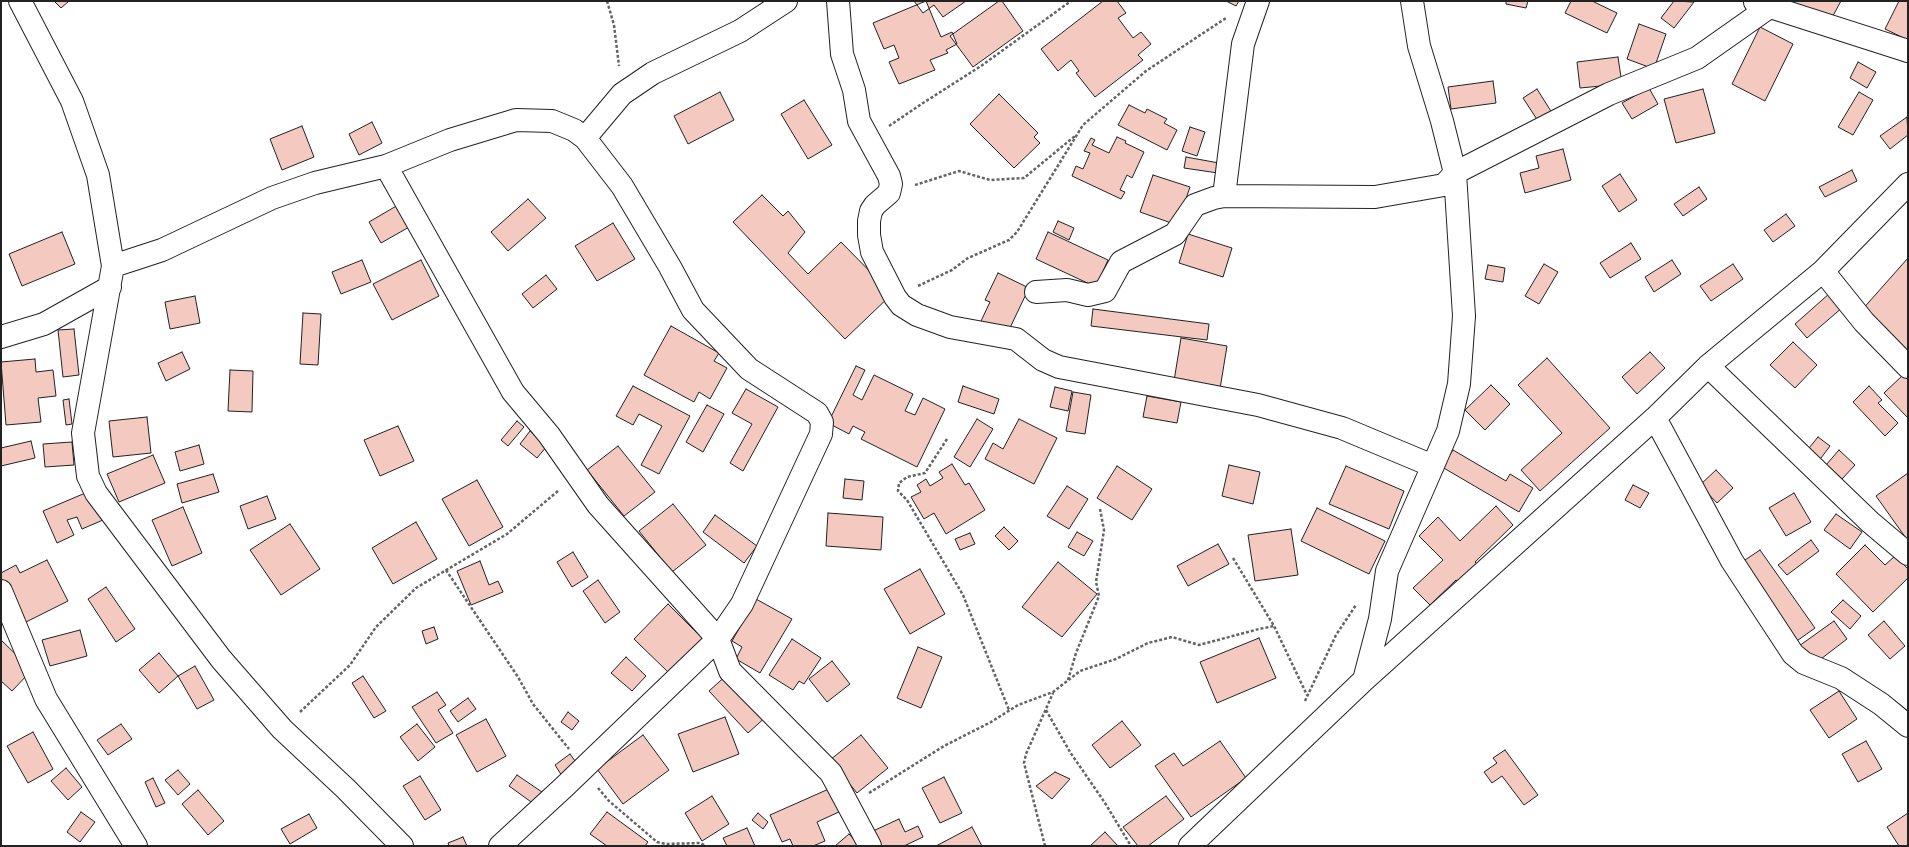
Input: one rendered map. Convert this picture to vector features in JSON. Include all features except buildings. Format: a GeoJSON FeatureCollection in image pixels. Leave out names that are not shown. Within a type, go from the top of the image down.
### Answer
{"type":"FeatureCollection","features":[{"type":"Feature","properties":{"kind":"street"},"geometry":{"type":"LineString","coordinates":[[20,1],[72,101],[98,175],[111,277],[84,433],[88,476],[96,493],[221,659],[282,728],[346,788],[402,846]]}},
{"type":"Feature","properties":{"kind":"street"},"geometry":{"type":"LineString","coordinates":[[585,138],[622,94],[653,73],[740,31],[786,1]]}},
{"type":"Feature","properties":{"kind":"street"},"geometry":{"type":"LineString","coordinates":[[838,1],[842,54],[854,90],[859,121],[889,176],[891,188],[889,192],[875,205],[871,211],[868,221],[872,252],[895,297],[901,305],[917,315],[950,327],[1016,339],[1043,360],[1059,367],[1258,405],[1342,428],[1433,466]]}},
{"type":"Feature","properties":{"kind":"street"},"geometry":{"type":"LineString","coordinates":[[1224,196],[1243,44],[1258,1]]}},
{"type":"Feature","properties":{"kind":"street"},"geometry":{"type":"LineString","coordinates":[[1364,680],[1380,619],[1387,572],[1448,431],[1460,384],[1464,316],[1455,173],[1442,121],[1419,46],[1412,1]]}},
{"type":"Feature","properties":{"kind":"street"},"geometry":{"type":"LineString","coordinates":[[1036,292],[1067,290],[1088,295],[1105,291],[1121,262],[1175,234],[1198,203],[1214,198],[1224,196],[1375,197],[1444,185],[1455,173],[1609,94],[1697,58],[1760,4],[1908,52]]}},
{"type":"Feature","properties":{"kind":"street"},"geometry":{"type":"LineString","coordinates":[[1,337],[44,324],[111,277],[162,250],[272,198],[315,183],[386,166],[450,140],[516,120],[552,121],[574,130],[585,138],[622,186],[670,267],[693,310],[749,369],[817,413],[822,422],[821,434],[742,604],[718,639],[500,846]]}},
{"type":"Feature","properties":{"kind":"street"},"geometry":{"type":"LineString","coordinates":[[386,166],[513,392],[550,435],[598,505],[718,639],[730,671],[831,773],[870,846]]}},
{"type":"Feature","properties":{"kind":"street"},"geometry":{"type":"LineString","coordinates":[[1190,846],[1364,680],[1655,418],[1708,366],[1824,271],[1908,184]]}},
{"type":"Feature","properties":{"kind":"street"},"geometry":{"type":"LineString","coordinates":[[1824,271],[1864,322],[1908,366]]}},
{"type":"Feature","properties":{"kind":"street"},"geometry":{"type":"LineString","coordinates":[[1708,366],[1870,522],[1908,554]]}},
{"type":"Feature","properties":{"kind":"street"},"geometry":{"type":"LineString","coordinates":[[1655,418],[1732,561],[1793,654],[1804,663],[1847,682],[1881,704],[1908,726]]}},
{"type":"Feature","properties":{"kind":"street"},"geometry":{"type":"LineString","coordinates":[[1,591],[46,699],[136,846]]}},
{"type":"Feature","properties":{"kind":"path"},"geometry":{"type":"LineString","coordinates":[[607,1],[614,25],[622,94]]}},
{"type":"Feature","properties":{"kind":"path"},"geometry":{"type":"LineString","coordinates":[[869,141],[923,103],[981,66],[1070,1]]}},
{"type":"Feature","properties":{"kind":"path"},"geometry":{"type":"LineString","coordinates":[[895,297],[952,270],[968,258],[1009,240],[1017,232],[1083,125],[1146,71],[1232,14]]}},
{"type":"Feature","properties":{"kind":"path"},"geometry":{"type":"LineString","coordinates":[[889,192],[959,171],[990,180],[1024,178],[1077,134]]}},
{"type":"Feature","properties":{"kind":"path"},"geometry":{"type":"LineString","coordinates":[[947,439],[925,474],[907,476],[899,483],[898,491],[907,500],[963,595],[1009,710]]}},
{"type":"Feature","properties":{"kind":"path"},"geometry":{"type":"LineString","coordinates":[[282,728],[350,665],[376,627],[410,594],[446,570],[507,534],[577,475]]}},
{"type":"Feature","properties":{"kind":"path"},"geometry":{"type":"LineString","coordinates":[[1067,681],[1076,653],[1099,596],[1096,582],[1104,530],[1100,509]]}},
{"type":"Feature","properties":{"kind":"path"},"geometry":{"type":"LineString","coordinates":[[1233,558],[1274,626],[1308,695]]}},
{"type":"Feature","properties":{"kind":"path"},"geometry":{"type":"LineString","coordinates":[[446,570],[518,677],[533,704],[609,801],[657,842],[666,844],[700,843],[706,846]]}},
{"type":"Feature","properties":{"kind":"path"},"geometry":{"type":"LineString","coordinates":[[1304,704],[1336,635],[1358,602]]}},
{"type":"Feature","properties":{"kind":"path"},"geometry":{"type":"LineString","coordinates":[[848,806],[944,746],[992,722],[1018,705],[1053,692],[1080,671],[1116,659],[1148,643],[1172,637],[1199,645],[1274,626]]}},
{"type":"Feature","properties":{"kind":"path"},"geometry":{"type":"LineString","coordinates":[[1045,846],[1024,763],[1026,754],[1053,692]]}},
{"type":"Feature","properties":{"kind":"path"},"geometry":{"type":"LineString","coordinates":[[1046,710],[1070,752],[1105,803],[1131,846]]}}]}
